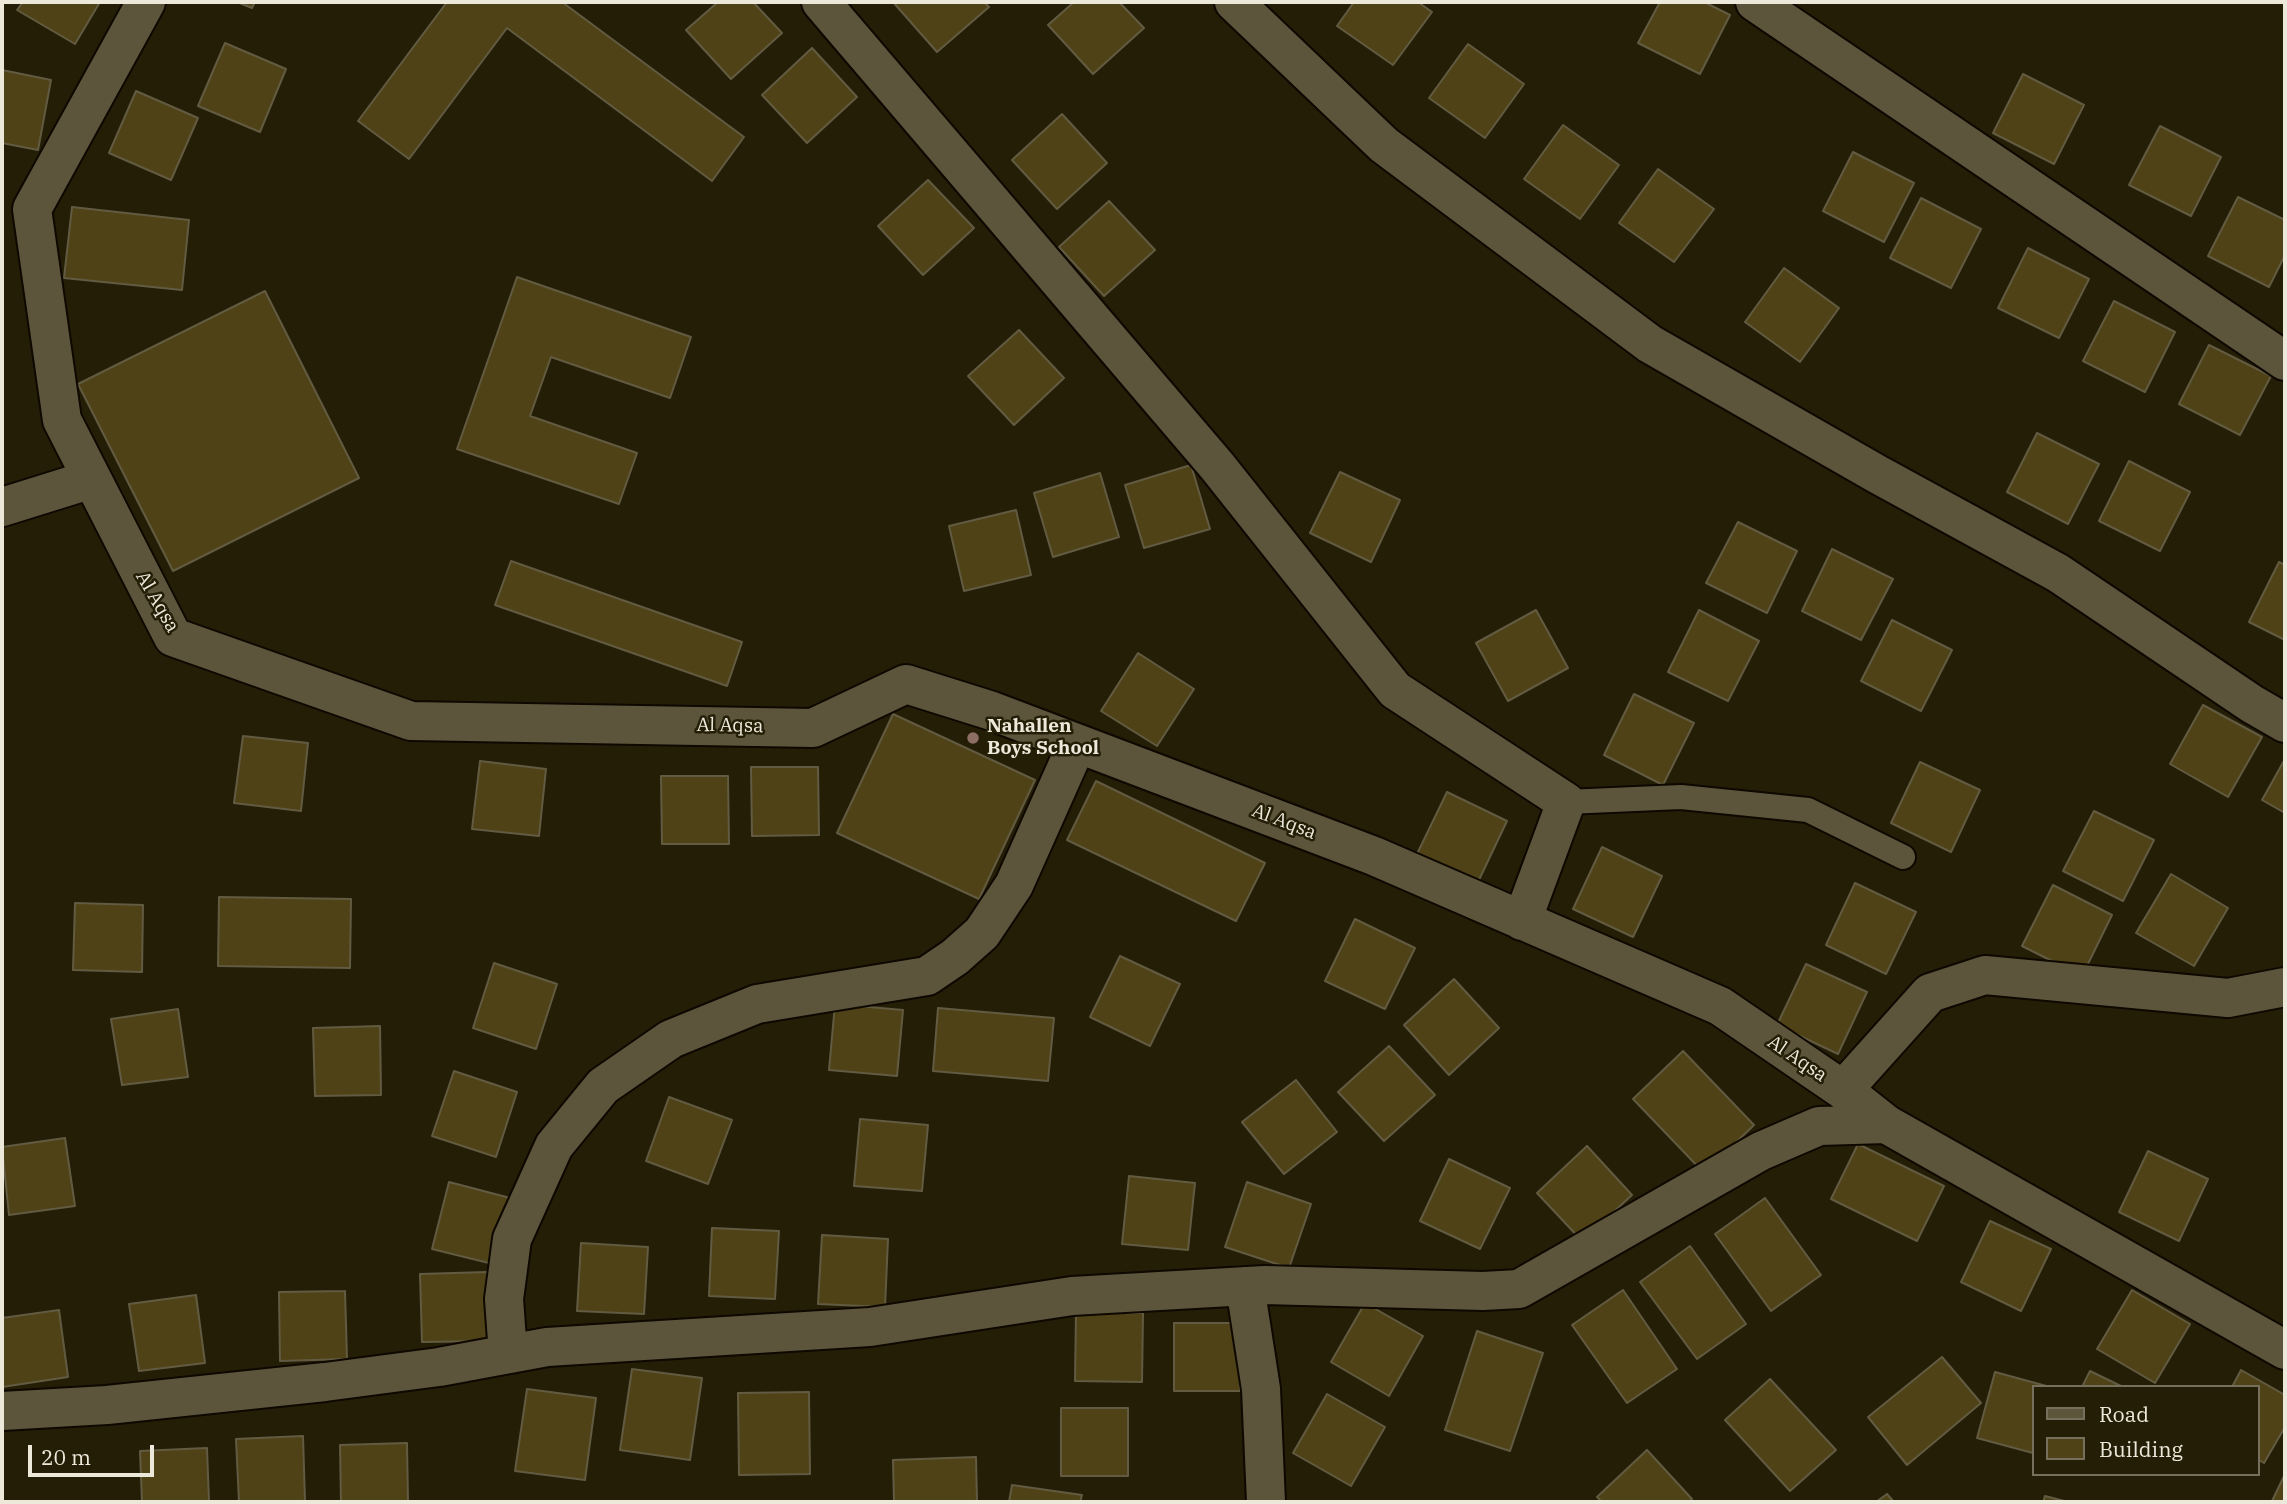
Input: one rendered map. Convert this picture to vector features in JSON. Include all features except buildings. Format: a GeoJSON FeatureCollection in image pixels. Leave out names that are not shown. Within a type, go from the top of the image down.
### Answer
{"type":"FeatureCollection","features":[{"type":"Feature","properties":{"kind":"street","name":"Al Aqsa"},"geometry":{"type":"LineString","coordinates":[[146,2],[32,209],[62,420],[173,637],[411,721],[813,728],[906,684],[992,711],[1374,856],[1720,1006],[1843,1090],[1886,1124],[2285,1350]]}},
{"type":"Feature","properties":{"kind":"street"},"geometry":{"type":"LineString","coordinates":[[821,2],[1217,466],[1395,690],[1566,803],[1522,921]]}},
{"type":"Feature","properties":{"kind":"street"},"geometry":{"type":"LineString","coordinates":[[1234,2],[1384,145],[1650,344],[1877,474],[2058,573],[2285,723]]}},
{"type":"Feature","properties":{"kind":"street"},"geometry":{"type":"LineString","coordinates":[[1755,2],[2285,361]]}},
{"type":"Feature","properties":{"kind":"street"},"geometry":{"type":"LineString","coordinates":[[2,507],[92,479]]}},
{"type":"Feature","properties":{"kind":"street"},"geometry":{"type":"LineString","coordinates":[[508,1354],[504,1299],[512,1239],[554,1146],[603,1086],[671,1039],[757,1004],[928,976],[955,957],[982,933],[1014,885],[1077,744]]}},
{"type":"Feature","properties":{"kind":"street"},"geometry":{"type":"LineString","coordinates":[[1843,1090],[1930,993],[1985,975],[2228,998],[2285,987]]}},
{"type":"Feature","properties":{"kind":"street"},"geometry":{"type":"LineString","coordinates":[[2,1411],[107,1405],[325,1382],[547,1347],[870,1327],[1072,1296],[1245,1286],[1483,1291],[1519,1289],[1761,1151],[1818,1126],[1886,1124]]}},
{"type":"Feature","properties":{"kind":"street"},"geometry":{"type":"LineString","coordinates":[[1245,1286],[1261,1390],[1266,1502]]}},
{"type":"Feature","properties":{"kind":"lane"},"geometry":{"type":"LineString","coordinates":[[1566,803],[1681,797],[1808,810],[1903,857]]}},
{"type":"Feature","properties":{"kind":"place","name":"Nahallen Boys School"},"geometry":{"type":"Point","coordinates":[973,738]}}]}
